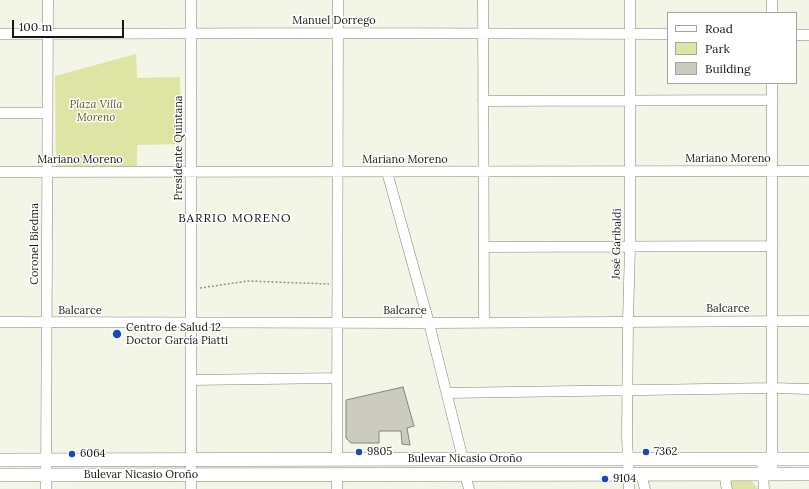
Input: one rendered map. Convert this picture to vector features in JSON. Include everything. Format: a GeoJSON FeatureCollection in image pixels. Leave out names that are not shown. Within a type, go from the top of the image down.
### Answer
{"type":"FeatureCollection","features":[{"type":"Feature","properties":{"kind":"main road","name":"Bulevar Nicasio Oroño"},"geometry":{"type":"LineString","coordinates":[[0,460],[463,458],[809,460]]}},
{"type":"Feature","properties":{"kind":"main road","name":"Bulevar Nicasio Oroño"},"geometry":{"type":"LineString","coordinates":[[0,475],[809,474]]}},
{"type":"Feature","properties":{"kind":"street","name":"Coronel Biedma"},"geometry":{"type":"LineString","coordinates":[[46,489],[48,0]]}},
{"type":"Feature","properties":{"kind":"street","name":"Presidente Quintana"},"geometry":{"type":"LineString","coordinates":[[191,489],[190,289],[192,0]]}},
{"type":"Feature","properties":{"kind":"street"},"geometry":{"type":"LineString","coordinates":[[337,459],[338,0]]}},
{"type":"Feature","properties":{"kind":"street"},"geometry":{"type":"LineString","coordinates":[[483,0],[484,322]]}},
{"type":"Feature","properties":{"kind":"street","name":"José Garibaldi"},"geometry":{"type":"LineString","coordinates":[[629,489],[635,474],[628,459],[630,0]]}},
{"type":"Feature","properties":{"kind":"street"},"geometry":{"type":"LineString","coordinates":[[772,0],[772,12]]}},
{"type":"Feature","properties":{"kind":"street","name":"Manuel Dorrego"},"geometry":{"type":"LineString","coordinates":[[0,34],[667,34]]}},
{"type":"Feature","properties":{"kind":"street"},"geometry":{"type":"LineString","coordinates":[[797,34],[809,35]]}},
{"type":"Feature","properties":{"kind":"street"},"geometry":{"type":"LineString","coordinates":[[764,489],[767,474],[772,388],[772,84]]}},
{"type":"Feature","properties":{"kind":"street"},"geometry":{"type":"LineString","coordinates":[[483,101],[772,100]]}},
{"type":"Feature","properties":{"kind":"street"},"geometry":{"type":"LineString","coordinates":[[0,113],[47,113]]}},
{"type":"Feature","properties":{"kind":"street","name":"Mariano Moreno"},"geometry":{"type":"LineString","coordinates":[[0,172],[483,173],[809,171]]}},
{"type":"Feature","properties":{"kind":"street"},"geometry":{"type":"LineString","coordinates":[[387,172],[429,323],[463,458]]}},
{"type":"Feature","properties":{"kind":"street"},"geometry":{"type":"LineString","coordinates":[[484,247],[772,246]]}},
{"type":"Feature","properties":{"kind":"street","name":"Balcarce"},"geometry":{"type":"LineString","coordinates":[[0,322],[429,323],[809,321]]}},
{"type":"Feature","properties":{"kind":"street"},"geometry":{"type":"LineString","coordinates":[[191,380],[337,378]]}},
{"type":"Feature","properties":{"kind":"street"},"geometry":{"type":"LineString","coordinates":[[447,393],[772,388],[809,390]]}},
{"type":"Feature","properties":{"kind":"street"},"geometry":{"type":"LineString","coordinates":[[337,474],[337,489]]}},
{"type":"Feature","properties":{"kind":"street"},"geometry":{"type":"LineString","coordinates":[[465,474],[469,489]]}},
{"type":"Feature","properties":{"kind":"street"},"geometry":{"type":"LineString","coordinates":[[635,474],[645,489]]}},
{"type":"Feature","properties":{"kind":"street"},"geometry":{"type":"LineString","coordinates":[[725,474],[727,489]]}},
{"type":"Feature","properties":{"kind":"path"},"geometry":{"type":"LineString","coordinates":[[190,289],[248,281],[337,285]]}},
{"type":"Feature","properties":{"kind":"green space","name":"Plaza Villa Moreno"},"geometry":{"type":"Polygon","coordinates":[[[136,54],[137,78],[180,77],[181,144],[137,145],[137,166],[56,166],[55,76],[136,54]]]}},
{"type":"Feature","properties":{"kind":"green space"},"geometry":{"type":"Polygon","coordinates":[[[730,480],[751,480],[758,489],[730,489],[730,480]]]}},
{"type":"Feature","properties":{"kind":"building"},"geometry":{"type":"Polygon","coordinates":[[[403,387],[414,426],[407,428],[410,445],[402,444],[401,431],[379,431],[379,443],[351,443],[346,438],[346,400],[403,387]]]}},
{"type":"Feature","properties":{"kind":"place","name":"Centro de Salud 12 Doctor García Piatti"},"geometry":{"type":"Point","coordinates":[117,334]}},
{"type":"Feature","properties":{"kind":"place","name":"9805"},"geometry":{"type":"Point","coordinates":[359,452]}},
{"type":"Feature","properties":{"kind":"place","name":"7362"},"geometry":{"type":"Point","coordinates":[646,452]}},
{"type":"Feature","properties":{"kind":"place","name":"6064"},"geometry":{"type":"Point","coordinates":[72,454]}},
{"type":"Feature","properties":{"kind":"place","name":"9104"},"geometry":{"type":"Point","coordinates":[605,479]}},
{"type":"Feature","properties":{"kind":"district","name":"BARRIO MORENO"},"geometry":{"type":"Point","coordinates":[235,219]}}]}
